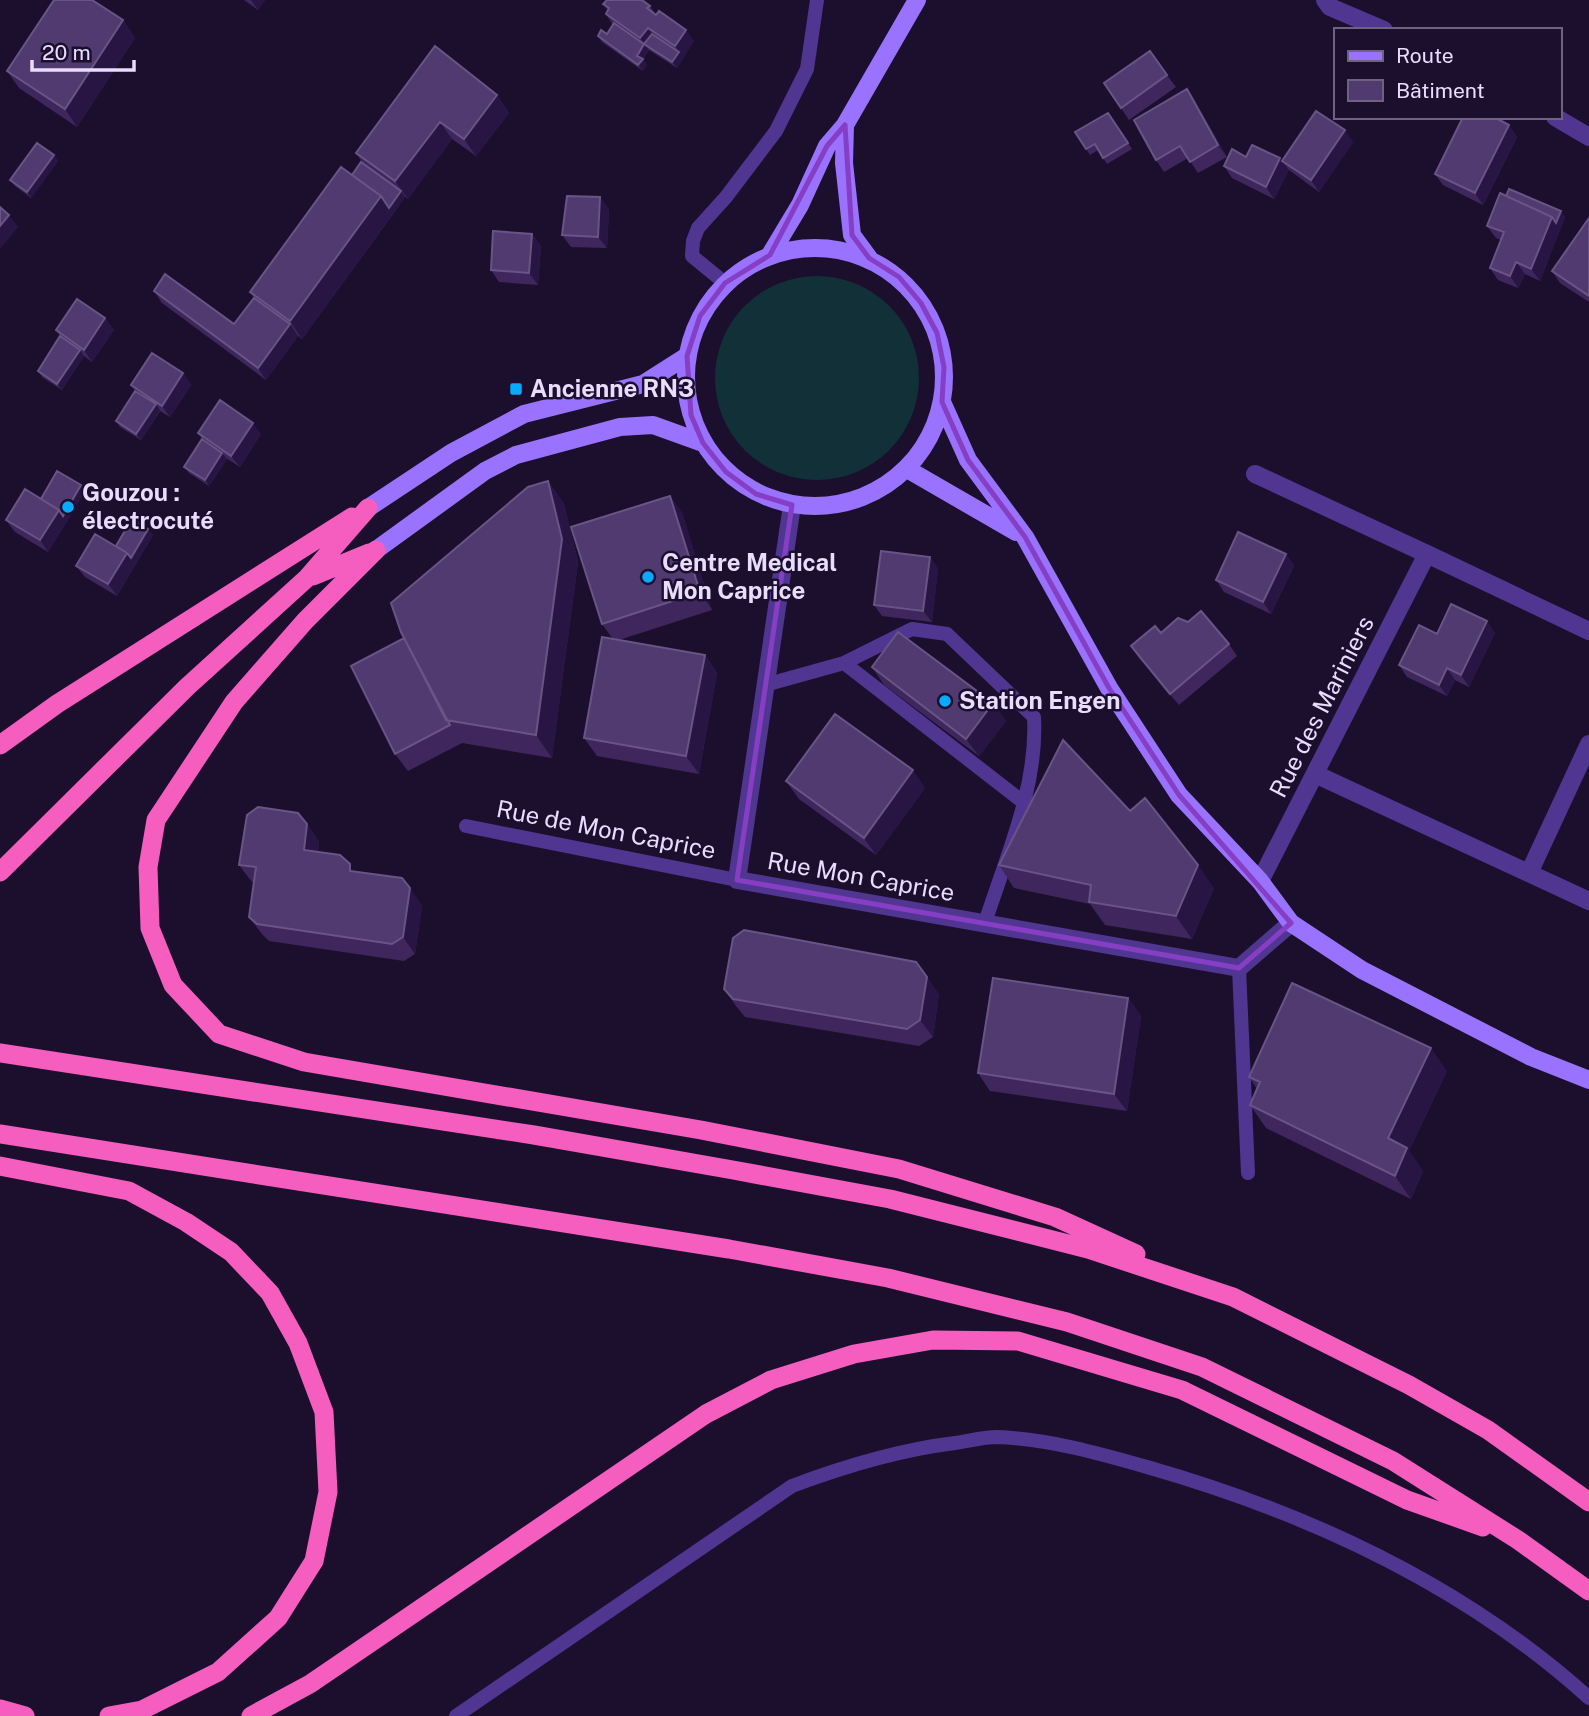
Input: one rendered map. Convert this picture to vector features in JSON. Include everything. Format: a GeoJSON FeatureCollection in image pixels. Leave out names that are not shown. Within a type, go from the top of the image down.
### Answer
{"type":"FeatureCollection","features":[{"type":"Feature","properties":{"kind":"highway"},"geometry":{"type":"LineString","coordinates":[[0,872],[187,687],[307,578],[368,508]]}},
{"type":"Feature","properties":{"kind":"highway"},"geometry":{"type":"LineString","coordinates":[[0,745],[102,674],[368,508]]}},
{"type":"Feature","properties":{"kind":"highway"},"geometry":{"type":"LineString","coordinates":[[307,578],[376,550]]}},
{"type":"Feature","properties":{"kind":"highway"},"geometry":{"type":"LineString","coordinates":[[376,550],[305,621],[234,702],[156,820],[148,867],[150,928],[173,985],[219,1034],[304,1062],[701,1130],[899,1169],[1055,1217],[1233,1297],[1409,1385],[1477,1423],[1589,1502]]}},
{"type":"Feature","properties":{"kind":"highway"},"geometry":{"type":"LineString","coordinates":[[0,1053],[534,1135],[890,1199],[1088,1249],[1233,1297]]}},
{"type":"Feature","properties":{"kind":"highway"},"geometry":{"type":"LineString","coordinates":[[0,1134],[729,1249],[888,1278],[1067,1322],[1202,1367],[1393,1461],[1518,1540],[1589,1591]]}},
{"type":"Feature","properties":{"kind":"highway"},"geometry":{"type":"LineString","coordinates":[[0,1166],[129,1191],[186,1222],[231,1252],[270,1293],[298,1343],[324,1412],[328,1492],[314,1561],[278,1618],[218,1672],[142,1710],[109,1716]]}},
{"type":"Feature","properties":{"kind":"highway"},"geometry":{"type":"LineString","coordinates":[[251,1716],[310,1684],[706,1414],[771,1380],[853,1354],[933,1340],[1018,1341],[1182,1390],[1407,1500],[1518,1540]]}},
{"type":"Feature","properties":{"kind":"highway"},"geometry":{"type":"LineString","coordinates":[[0,1709],[25,1716]]}},
{"type":"Feature","properties":{"kind":"main road"},"geometry":{"type":"LineString","coordinates":[[770,255],[800,205],[827,146],[845,125],[917,0]]}},
{"type":"Feature","properties":{"kind":"main road"},"geometry":{"type":"LineString","coordinates":[[845,125],[845,175],[852,234],[869,258]]}},
{"type":"Feature","properties":{"kind":"main road"},"geometry":{"type":"LineString","coordinates":[[803,247],[837,248],[869,258],[899,277],[922,303],[939,345],[944,368],[942,402],[930,438],[907,469],[874,493],[834,506],[792,505],[756,494],[726,472],[703,443],[691,415],[686,386],[687,356],[700,316],[725,283],[746,267],[770,255],[803,247]]}},
{"type":"Feature","properties":{"kind":"main road"},"geometry":{"type":"LineString","coordinates":[[368,508],[451,453],[524,414],[643,384],[687,356]]}},
{"type":"Feature","properties":{"kind":"main road"},"geometry":{"type":"LineString","coordinates":[[942,402],[968,460],[1025,537],[1109,688],[1179,795],[1260,881],[1291,923],[1362,970],[1531,1057],[1589,1080]]}},
{"type":"Feature","properties":{"kind":"main road"},"geometry":{"type":"LineString","coordinates":[[376,550],[485,471],[516,455],[620,427],[653,425],[703,443]]}},
{"type":"Feature","properties":{"kind":"main road"},"geometry":{"type":"LineString","coordinates":[[907,469],[1025,537]]}},
{"type":"Feature","properties":{"kind":"street"},"geometry":{"type":"LineString","coordinates":[[1325,0],[1330,7],[1379,28]]}},
{"type":"Feature","properties":{"kind":"street"},"geometry":{"type":"LineString","coordinates":[[1558,119],[1589,137]]}},
{"type":"Feature","properties":{"kind":"street"},"geometry":{"type":"LineString","coordinates":[[1255,474],[1589,631]]}},
{"type":"Feature","properties":{"kind":"street","name":"Rue Mon Caprice"},"geometry":{"type":"LineString","coordinates":[[792,505],[737,880],[1239,968]]}},
{"type":"Feature","properties":{"kind":"street","name":"Rue des Mariniers"},"geometry":{"type":"LineString","coordinates":[[1260,881],[1427,554]]}},
{"type":"Feature","properties":{"kind":"street"},"geometry":{"type":"LineString","coordinates":[[1530,871],[1589,744]]}},
{"type":"Feature","properties":{"kind":"street"},"geometry":{"type":"LineString","coordinates":[[1315,774],[1530,871],[1589,901]]}},
{"type":"Feature","properties":{"kind":"street"},"geometry":{"type":"LineString","coordinates":[[1239,968],[1291,923]]}},
{"type":"Feature","properties":{"kind":"lane"},"geometry":{"type":"LineString","coordinates":[[725,283],[692,256],[693,241],[698,228],[726,197],[776,131],[807,69],[817,0]]}},
{"type":"Feature","properties":{"kind":"lane"},"geometry":{"type":"LineString","coordinates":[[765,685],[844,663],[912,629],[947,635],[1034,717],[1035,745],[1023,802],[985,923]]}},
{"type":"Feature","properties":{"kind":"lane"},"geometry":{"type":"LineString","coordinates":[[844,663],[1023,802]]}},
{"type":"Feature","properties":{"kind":"lane","name":"Rue de Mon Caprice"},"geometry":{"type":"LineString","coordinates":[[466,826],[737,880]]}},
{"type":"Feature","properties":{"kind":"lane"},"geometry":{"type":"LineString","coordinates":[[1239,968],[1248,1173]]}},
{"type":"Feature","properties":{"kind":"lane"},"geometry":{"type":"LineString","coordinates":[[456,1716],[792,1486],[841,1467],[918,1447],[996,1437],[1078,1447],[1178,1476],[1343,1538],[1423,1577],[1492,1621],[1589,1698]]}},
{"type":"Feature","properties":{"kind":"highlighted area"},"geometry":{"type":"Polygon","coordinates":[[[845,125],[852,235],[869,258],[899,277],[921,303],[937,333],[944,367],[942,402],[968,460],[1025,537],[1109,688],[1179,795],[1291,923],[1239,968],[737,880],[792,505],[756,494],[726,472],[703,443],[691,415],[687,356],[700,316],[725,283],[770,255],[827,146],[845,125]]]}},
{"type":"Feature","properties":{"kind":"shaded area"},"geometry":{"type":"Polygon","coordinates":[[[817,276],[856,284],[889,306],[911,339],[919,378],[911,417],[889,450],[856,472],[817,480],[778,472],[745,450],[723,417],[715,378],[723,339],[745,306],[778,284],[817,276]]]}},
{"type":"Feature","properties":{"kind":"building"},"geometry":{"type":"Polygon","coordinates":[[[54,0],[92,0],[123,20],[65,109],[7,71],[54,0]]]}},
{"type":"Feature","properties":{"kind":"building"},"geometry":{"type":"Polygon","coordinates":[[[607,0],[642,0],[656,15],[659,11],[686,30],[675,46],[648,28],[640,38],[606,14],[609,8],[603,4],[607,0]]]}},
{"type":"Feature","properties":{"kind":"building"},"geometry":{"type":"Polygon","coordinates":[[[614,23],[644,44],[637,56],[643,59],[638,65],[598,36],[601,30],[607,34],[614,23]]]}},
{"type":"Feature","properties":{"kind":"building"},"geometry":{"type":"Polygon","coordinates":[[[652,34],[679,52],[672,62],[644,44],[652,34]]]}},
{"type":"Feature","properties":{"kind":"building"},"geometry":{"type":"Polygon","coordinates":[[[435,46],[497,95],[464,139],[440,122],[395,181],[356,153],[435,46]]]}},
{"type":"Feature","properties":{"kind":"building"},"geometry":{"type":"Polygon","coordinates":[[[1150,51],[1167,75],[1121,108],[1104,83],[1150,51]]]}},
{"type":"Feature","properties":{"kind":"building"},"geometry":{"type":"Polygon","coordinates":[[[1187,89],[1218,145],[1190,162],[1180,146],[1156,160],[1134,120],[1187,89]]]}},
{"type":"Feature","properties":{"kind":"building"},"geometry":{"type":"Polygon","coordinates":[[[1316,111],[1345,130],[1311,180],[1282,161],[1316,111]]]}},
{"type":"Feature","properties":{"kind":"building"},"geometry":{"type":"Polygon","coordinates":[[[1108,113],[1128,143],[1103,158],[1095,144],[1086,149],[1075,132],[1108,113]]]}},
{"type":"Feature","properties":{"kind":"building"},"geometry":{"type":"Polygon","coordinates":[[[1462,119],[1498,119],[1509,125],[1475,193],[1435,174],[1462,119]]]}},
{"type":"Feature","properties":{"kind":"building"},"geometry":{"type":"Polygon","coordinates":[[[37,143],[54,155],[27,192],[10,180],[37,143]]]}},
{"type":"Feature","properties":{"kind":"building"},"geometry":{"type":"Polygon","coordinates":[[[1252,145],[1280,158],[1266,187],[1224,166],[1232,149],[1246,157],[1252,145]]]}},
{"type":"Feature","properties":{"kind":"building"},"geometry":{"type":"Polygon","coordinates":[[[361,162],[401,191],[389,208],[381,196],[352,175],[361,162]]]}},
{"type":"Feature","properties":{"kind":"building"},"geometry":{"type":"Polygon","coordinates":[[[341,167],[381,196],[290,321],[250,292],[341,167]]]}},
{"type":"Feature","properties":{"kind":"building"},"geometry":{"type":"Polygon","coordinates":[[[1509,189],[1561,211],[1556,223],[1552,217],[1506,196],[1509,189]]]}},
{"type":"Feature","properties":{"kind":"building"},"geometry":{"type":"Polygon","coordinates":[[[1500,193],[1552,217],[1531,269],[1516,262],[1510,276],[1490,268],[1504,232],[1487,226],[1500,193]]]}},
{"type":"Feature","properties":{"kind":"building"},"geometry":{"type":"Polygon","coordinates":[[[567,196],[600,197],[598,237],[562,235],[567,196]]]}},
{"type":"Feature","properties":{"kind":"building"},"geometry":{"type":"Polygon","coordinates":[[[0,207],[9,215],[0,226],[0,207]]]}},
{"type":"Feature","properties":{"kind":"building"},"geometry":{"type":"Polygon","coordinates":[[[1589,218],[1589,296],[1552,271],[1589,218]]]}},
{"type":"Feature","properties":{"kind":"building"},"geometry":{"type":"Polygon","coordinates":[[[493,231],[532,234],[529,273],[491,270],[493,231]]]}},
{"type":"Feature","properties":{"kind":"building"},"geometry":{"type":"Polygon","coordinates":[[[165,274],[234,324],[254,298],[290,324],[258,368],[154,291],[165,274]]]}},
{"type":"Feature","properties":{"kind":"building"},"geometry":{"type":"Polygon","coordinates":[[[77,299],[105,318],[84,350],[56,330],[77,299]]]}},
{"type":"Feature","properties":{"kind":"building"},"geometry":{"type":"Polygon","coordinates":[[[60,336],[80,350],[57,384],[38,371],[60,336]]]}},
{"type":"Feature","properties":{"kind":"building"},"geometry":{"type":"Polygon","coordinates":[[[152,353],[183,373],[162,406],[131,385],[152,353]]]}},
{"type":"Feature","properties":{"kind":"building"},"geometry":{"type":"Polygon","coordinates":[[[135,391],[156,404],[136,434],[116,421],[135,391]]]}},
{"type":"Feature","properties":{"kind":"building"},"geometry":{"type":"Polygon","coordinates":[[[220,400],[253,423],[231,456],[198,433],[220,400]]]}},
{"type":"Feature","properties":{"kind":"building"},"geometry":{"type":"Polygon","coordinates":[[[202,439],[222,453],[205,480],[184,467],[202,439]]]}},
{"type":"Feature","properties":{"kind":"building"},"geometry":{"type":"Polygon","coordinates":[[[57,471],[81,485],[63,516],[59,510],[41,499],[57,471]]]}},
{"type":"Feature","properties":{"kind":"building"},"geometry":{"type":"Polygon","coordinates":[[[548,481],[562,539],[536,735],[446,720],[401,632],[391,603],[528,487],[548,481]]]}},
{"type":"Feature","properties":{"kind":"building"},"geometry":{"type":"Polygon","coordinates":[[[25,489],[59,510],[40,540],[6,520],[25,489]]]}},
{"type":"Feature","properties":{"kind":"building","name":"Centre Medical Mon Caprice"},"geometry":{"type":"Polygon","coordinates":[[[670,496],[700,592],[602,624],[571,527],[670,496]]]}},
{"type":"Feature","properties":{"kind":"building"},"geometry":{"type":"Polygon","coordinates":[[[132,519],[148,529],[131,558],[116,546],[132,519]]]}},
{"type":"Feature","properties":{"kind":"building"},"geometry":{"type":"Polygon","coordinates":[[[1238,532],[1286,554],[1263,602],[1216,580],[1238,532]]]}},
{"type":"Feature","properties":{"kind":"building"},"geometry":{"type":"Polygon","coordinates":[[[95,534],[127,553],[108,584],[76,566],[95,534]]]}},
{"type":"Feature","properties":{"kind":"building"},"geometry":{"type":"Polygon","coordinates":[[[881,551],[930,557],[923,611],[874,605],[881,551]]]}},
{"type":"Feature","properties":{"kind":"building"},"geometry":{"type":"Polygon","coordinates":[[[1451,604],[1487,621],[1461,675],[1447,668],[1439,685],[1399,665],[1419,625],[1437,634],[1451,604]]]}},
{"type":"Feature","properties":{"kind":"building"},"geometry":{"type":"Polygon","coordinates":[[[1201,611],[1229,644],[1170,694],[1131,646],[1155,626],[1161,633],[1178,618],[1188,622],[1201,611]]]}},
{"type":"Feature","properties":{"kind":"building"},"geometry":{"type":"Polygon","coordinates":[[[898,632],[993,703],[966,739],[872,667],[898,632]]]}},
{"type":"Feature","properties":{"kind":"building"},"geometry":{"type":"Polygon","coordinates":[[[602,637],[705,655],[686,756],[584,738],[602,637]]]}},
{"type":"Feature","properties":{"kind":"building"},"geometry":{"type":"Polygon","coordinates":[[[404,638],[450,725],[395,754],[351,666],[404,638]]]}},
{"type":"Feature","properties":{"kind":"building"},"geometry":{"type":"Polygon","coordinates":[[[835,714],[913,770],[864,838],[786,781],[835,714]]]}},
{"type":"Feature","properties":{"kind":"building"},"geometry":{"type":"Polygon","coordinates":[[[1063,740],[1130,811],[1145,798],[1198,865],[1176,916],[1089,902],[1091,885],[999,865],[1063,740]]]}},
{"type":"Feature","properties":{"kind":"building"},"geometry":{"type":"Polygon","coordinates":[[[258,807],[298,813],[307,824],[304,850],[340,855],[350,864],[350,871],[402,878],[410,888],[403,937],[392,944],[257,924],[249,917],[256,867],[239,865],[247,815],[258,807]]]}},
{"type":"Feature","properties":{"kind":"building"},"geometry":{"type":"Polygon","coordinates":[[[744,930],[916,962],[927,977],[920,1020],[907,1029],[733,999],[724,989],[733,938],[744,930]]]}},
{"type":"Feature","properties":{"kind":"building"},"geometry":{"type":"Polygon","coordinates":[[[993,978],[1128,998],[1114,1094],[978,1073],[993,978]]]}},
{"type":"Feature","properties":{"kind":"building"},"geometry":{"type":"Polygon","coordinates":[[[1292,983],[1431,1048],[1388,1138],[1407,1148],[1395,1176],[1250,1105],[1260,1082],[1249,1077],[1292,983]]]}},
{"type":"Feature","properties":{"kind":"place","name":"Ancienne RN3"},"geometry":{"type":"Point","coordinates":[516,389]}},
{"type":"Feature","properties":{"kind":"place","name":"Gouzou : électrocuté"},"geometry":{"type":"Point","coordinates":[68,507]}},
{"type":"Feature","properties":{"kind":"place","name":"Centre Medical Mon Caprice"},"geometry":{"type":"Point","coordinates":[648,577]}},
{"type":"Feature","properties":{"kind":"place","name":"Station Engen"},"geometry":{"type":"Point","coordinates":[945,701]}}]}
